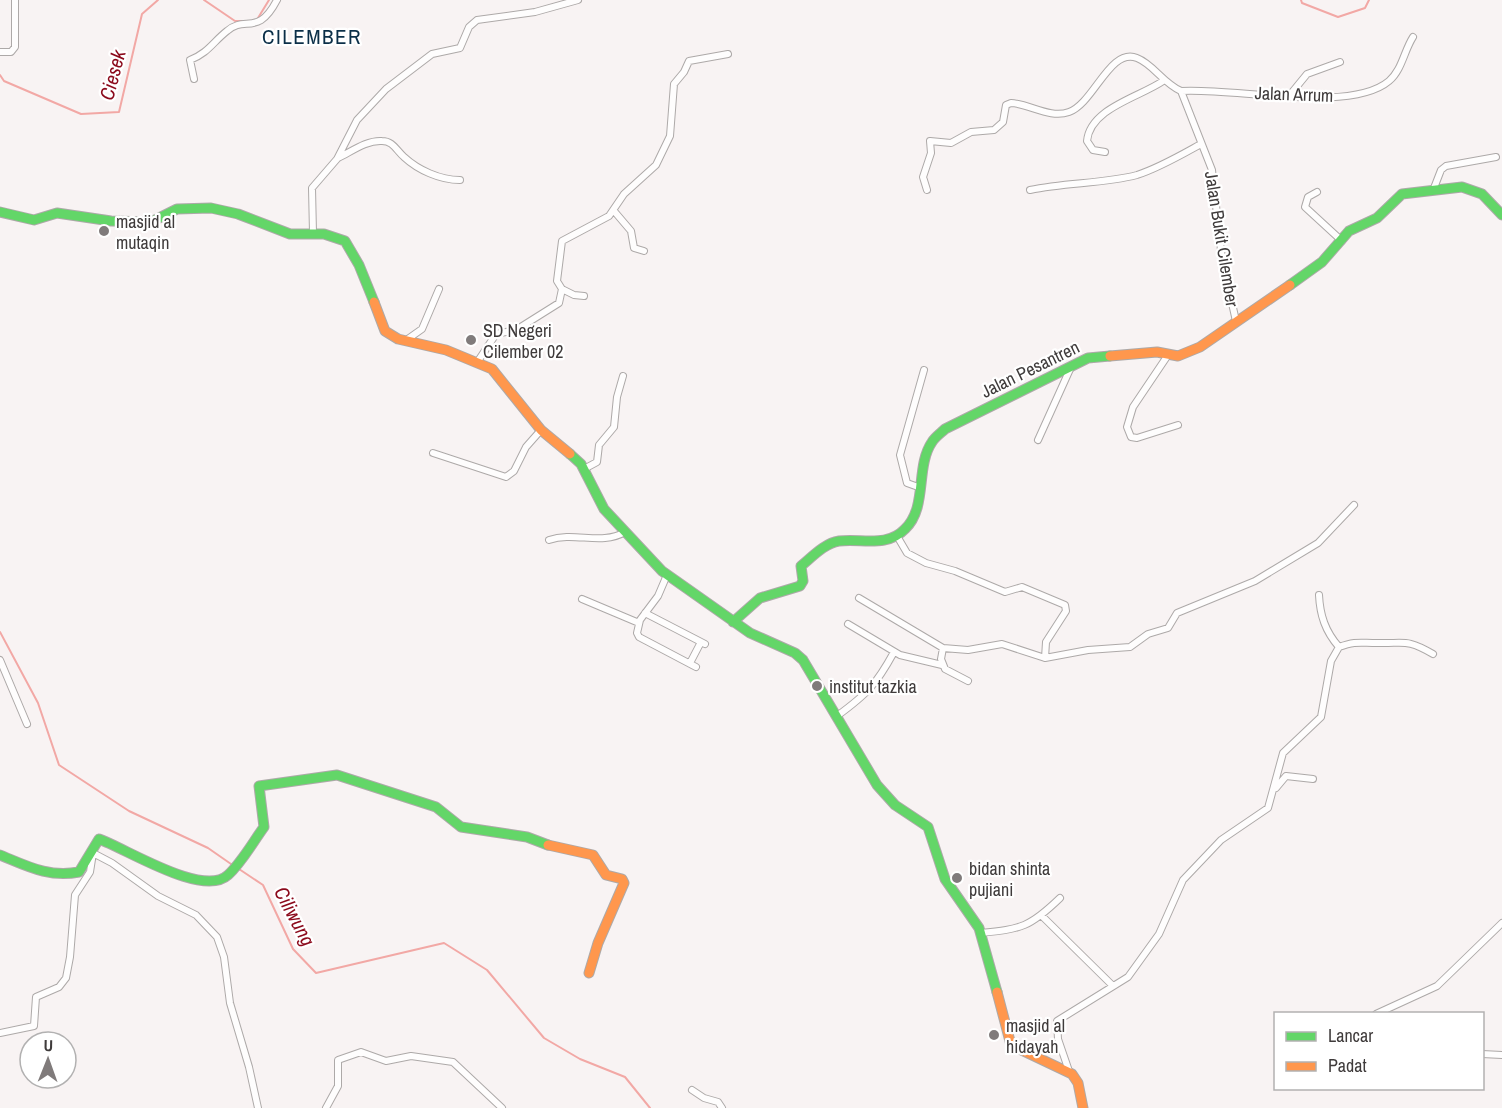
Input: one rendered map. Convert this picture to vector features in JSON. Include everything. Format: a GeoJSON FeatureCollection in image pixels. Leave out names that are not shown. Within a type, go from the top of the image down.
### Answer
{"type":"FeatureCollection","features":[{"type":"Feature","properties":{"kind":"street"},"geometry":{"type":"LineString","coordinates":[[0,52],[9,52],[15,47],[15,0]]}},
{"type":"Feature","properties":{"kind":"street"},"geometry":{"type":"LineString","coordinates":[[194,79],[189,60],[208,52],[228,29],[257,23],[265,18],[277,0]]}},
{"type":"Feature","properties":{"kind":"street"},"geometry":{"type":"LineString","coordinates":[[313,233],[311,191],[338,159],[357,120],[386,89],[432,54],[460,48],[469,27],[477,20],[535,12],[578,0]]}},
{"type":"Feature","properties":{"kind":"street","name":"Jalan Arrum"},"geometry":{"type":"LineString","coordinates":[[1181,91],[1334,97],[1380,87],[1397,73],[1413,37]]}},
{"type":"Feature","properties":{"kind":"street"},"geometry":{"type":"LineString","coordinates":[[584,296],[574,295],[562,289],[557,281],[562,241],[614,211],[624,194],[661,158],[670,135],[673,86],[689,61],[728,54]]}},
{"type":"Feature","properties":{"kind":"street"},"geometry":{"type":"LineString","coordinates":[[927,190],[923,177],[931,153],[929,142],[951,142],[971,132],[994,130],[1003,122],[1006,106],[1009,103],[1054,113],[1071,111],[1089,98],[1111,65],[1130,57],[1139,59],[1163,81],[1181,91]]}},
{"type":"Feature","properties":{"kind":"street"},"geometry":{"type":"LineString","coordinates":[[1289,96],[1307,74],[1340,62]]}},
{"type":"Feature","properties":{"kind":"street"},"geometry":{"type":"LineString","coordinates":[[1106,152],[1093,150],[1087,141],[1096,122],[1106,112],[1163,81]]}},
{"type":"Feature","properties":{"kind":"street","name":"Jalan Bukit Cilember"},"geometry":{"type":"LineString","coordinates":[[1181,91],[1214,179],[1222,260],[1236,321]]}},
{"type":"Feature","properties":{"kind":"street"},"geometry":{"type":"LineString","coordinates":[[338,159],[369,143],[384,141],[393,145],[405,158],[426,171],[444,178],[460,180]]}},
{"type":"Feature","properties":{"kind":"street"},"geometry":{"type":"LineString","coordinates":[[1030,190],[1057,184],[1138,175],[1201,144]]}},
{"type":"Feature","properties":{"kind":"street"},"geometry":{"type":"LineString","coordinates":[[1434,188],[1441,170],[1446,166],[1496,157]]}},
{"type":"Feature","properties":{"kind":"street","name":"Jalan Pesantren"},"geometry":{"type":"LineString","coordinates":[[897,536],[912,522],[926,457],[932,442],[941,431],[1071,366],[1096,356],[1157,352],[1180,355],[1200,347],[1322,261],[1353,228],[1377,218],[1402,194],[1430,192],[1434,188],[1462,187],[1478,192],[1487,198],[1502,215]]}},
{"type":"Feature","properties":{"kind":"street"},"geometry":{"type":"LineString","coordinates":[[1317,192],[1308,197],[1305,206],[1342,241]]}},
{"type":"Feature","properties":{"kind":"street"},"geometry":{"type":"LineString","coordinates":[[0,212],[31,220],[57,213],[111,221],[151,222],[177,209],[211,208],[238,214],[288,233],[336,236],[349,245],[382,326],[390,335],[478,361],[498,374],[541,430],[584,469],[602,506],[667,575],[733,622],[762,639],[799,656],[811,670],[858,755],[884,794],[898,808],[921,820],[928,828],[945,879],[973,917],[981,933],[1011,1045],[1035,1059],[1069,1071],[1077,1079],[1083,1108]]}},
{"type":"Feature","properties":{"kind":"street"},"geometry":{"type":"LineString","coordinates":[[614,211],[631,231],[634,248],[644,251]]}},
{"type":"Feature","properties":{"kind":"street"},"geometry":{"type":"LineString","coordinates":[[478,361],[494,335],[516,330],[556,305],[561,301],[562,289]]}},
{"type":"Feature","properties":{"kind":"street"},"geometry":{"type":"LineString","coordinates":[[405,341],[422,328],[439,290]]}},
{"type":"Feature","properties":{"kind":"street"},"geometry":{"type":"LineString","coordinates":[[1168,355],[1133,407],[1126,427],[1131,437],[1137,438],[1178,425]]}},
{"type":"Feature","properties":{"kind":"street"},"geometry":{"type":"LineString","coordinates":[[1038,440],[1069,377],[1071,366]]}},
{"type":"Feature","properties":{"kind":"street"},"geometry":{"type":"LineString","coordinates":[[921,488],[907,483],[899,459],[924,370]]}},
{"type":"Feature","properties":{"kind":"street"},"geometry":{"type":"LineString","coordinates":[[584,469],[597,462],[598,446],[614,427],[617,397],[623,376]]}},
{"type":"Feature","properties":{"kind":"street"},"geometry":{"type":"LineString","coordinates":[[433,453],[506,477],[514,471],[526,447],[541,430]]}},
{"type":"Feature","properties":{"kind":"street"},"geometry":{"type":"LineString","coordinates":[[859,598],[943,648],[968,650],[1002,644],[1045,658],[1080,651],[1130,646],[1149,634],[1168,628],[1178,613],[1255,581],[1318,543],[1354,505]]}},
{"type":"Feature","properties":{"kind":"street"},"geometry":{"type":"LineString","coordinates":[[549,540],[572,536],[605,539],[625,532]]}},
{"type":"Feature","properties":{"kind":"street"},"geometry":{"type":"LineString","coordinates":[[733,622],[760,598],[800,586],[803,581],[801,566],[825,546],[839,542],[870,542],[897,536],[906,554],[926,563],[955,571],[1005,592],[1023,587],[1066,606],[1046,642],[1045,658]]}},
{"type":"Feature","properties":{"kind":"street"},"geometry":{"type":"LineString","coordinates":[[645,613],[703,643],[693,665],[639,637],[637,633],[639,623],[645,613],[658,596],[667,575]]}},
{"type":"Feature","properties":{"kind":"street"},"geometry":{"type":"LineString","coordinates":[[1319,595],[1320,613],[1330,636],[1339,647]]}},
{"type":"Feature","properties":{"kind":"street"},"geometry":{"type":"LineString","coordinates":[[582,599],[639,623]]}},
{"type":"Feature","properties":{"kind":"street"},"geometry":{"type":"LineString","coordinates":[[848,624],[894,652],[918,662],[942,665],[948,672],[968,681]]}},
{"type":"Feature","properties":{"kind":"street"},"geometry":{"type":"LineString","coordinates":[[1069,1071],[1058,1039],[1057,1021],[1128,977],[1149,951],[1183,880],[1221,840],[1268,808],[1283,753],[1321,717],[1331,661],[1339,647],[1356,641],[1377,643],[1396,641],[1416,645],[1432,654]]}},
{"type":"Feature","properties":{"kind":"street"},"geometry":{"type":"LineString","coordinates":[[942,665],[943,648]]}},
{"type":"Feature","properties":{"kind":"street"},"geometry":{"type":"LineString","coordinates":[[837,716],[867,694],[878,681],[894,652]]}},
{"type":"Feature","properties":{"kind":"street"},"geometry":{"type":"LineString","coordinates":[[0,660],[27,724]]}},
{"type":"Feature","properties":{"kind":"street"},"geometry":{"type":"LineString","coordinates":[[0,1034],[34,1026],[36,997],[56,989],[64,981],[70,957],[75,895],[90,872],[91,854],[95,841],[99,839],[121,845],[166,869],[202,882],[220,881],[227,876],[264,827],[258,792],[261,785],[329,774],[436,807],[462,827],[527,837],[555,847],[591,853],[606,875],[622,879],[624,883],[598,943],[589,974]]}},
{"type":"Feature","properties":{"kind":"street"},"geometry":{"type":"LineString","coordinates":[[1274,790],[1286,776],[1313,779]]}},
{"type":"Feature","properties":{"kind":"street"},"geometry":{"type":"LineString","coordinates":[[0,855],[33,871],[50,876],[79,872],[91,854]]}},
{"type":"Feature","properties":{"kind":"street"},"geometry":{"type":"LineString","coordinates":[[91,854],[112,862],[158,896],[196,915],[214,933],[223,950],[230,1003],[249,1067],[258,1108]]}},
{"type":"Feature","properties":{"kind":"street"},"geometry":{"type":"LineString","coordinates":[[981,933],[1019,929],[1042,916],[1060,898]]}},
{"type":"Feature","properties":{"kind":"street"},"geometry":{"type":"LineString","coordinates":[[1042,916],[1112,985]]}},
{"type":"Feature","properties":{"kind":"street"},"geometry":{"type":"LineString","coordinates":[[1380,1012],[1437,986],[1469,958],[1502,923]]}},
{"type":"Feature","properties":{"kind":"street"},"geometry":{"type":"LineString","coordinates":[[326,1108],[337,1090],[338,1060],[361,1052],[386,1061],[411,1056],[453,1062],[502,1108]]}},
{"type":"Feature","properties":{"kind":"street"},"geometry":{"type":"LineString","coordinates":[[1484,1054],[1502,1055]]}},
{"type":"Feature","properties":{"kind":"street"},"geometry":{"type":"LineString","coordinates":[[692,1090],[704,1098],[718,1102],[722,1108]]}},
{"type":"Feature","properties":{"kind":"waterway","name":"Ciesek"},"geometry":{"type":"LineString","coordinates":[[0,75],[4,81],[81,114],[119,112],[142,14],[158,0]]}},
{"type":"Feature","properties":{"kind":"waterway","name":"Ciesek"},"geometry":{"type":"LineString","coordinates":[[204,0],[235,21],[242,21]]}},
{"type":"Feature","properties":{"kind":"waterway","name":"Ciesek"},"geometry":{"type":"LineString","coordinates":[[258,18],[269,0]]}},
{"type":"Feature","properties":{"kind":"waterway","name":"Ciesek"},"geometry":{"type":"LineString","coordinates":[[1301,0],[1302,3],[1338,17],[1365,8],[1369,0]]}},
{"type":"Feature","properties":{"kind":"waterway","name":"Ciliwung"},"geometry":{"type":"LineString","coordinates":[[0,632],[38,703],[59,765],[129,811],[208,848],[231,864]]}},
{"type":"Feature","properties":{"kind":"waterway","name":"Ciliwung"},"geometry":{"type":"LineString","coordinates":[[236,867],[263,885],[293,949],[316,973],[444,943],[487,970],[544,1038],[580,1059],[625,1077],[650,1108]]}},
{"type":"Feature","properties":{"kind":"traffic: fast"},"geometry":{"type":"LineString","coordinates":[[1290,285],[1322,262],[1349,231],[1377,218],[1402,194],[1462,187],[1482,194],[1502,215]]}},
{"type":"Feature","properties":{"kind":"traffic: fast"},"geometry":{"type":"LineString","coordinates":[[0,212],[34,220],[57,213],[111,221],[151,222],[177,209],[211,208],[238,214],[290,234],[324,234],[345,241],[359,265],[374,302]]}},
{"type":"Feature","properties":{"kind":"traffic: fast"},"geometry":{"type":"LineString","coordinates":[[733,622],[760,598],[800,586],[803,581],[801,566],[829,544],[847,540],[882,540],[898,535],[905,529],[917,510],[927,452],[933,440],[945,429],[1088,358],[1110,356]]}},
{"type":"Feature","properties":{"kind":"traffic: fast"},"geometry":{"type":"LineString","coordinates":[[570,454],[581,464],[604,509],[662,571],[750,633],[795,653],[803,660],[877,785],[895,805],[928,827],[945,879],[979,928],[997,992]]}},
{"type":"Feature","properties":{"kind":"traffic: fast"},"geometry":{"type":"LineString","coordinates":[[0,855],[48,872],[79,872],[99,839],[184,876],[201,880],[216,880],[233,870],[264,827],[259,786],[337,775],[436,807],[461,827],[527,837],[548,845]]}},
{"type":"Feature","properties":{"kind":"traffic: slow"},"geometry":{"type":"LineString","coordinates":[[1110,356],[1157,352],[1178,356],[1200,347],[1290,285]]}},
{"type":"Feature","properties":{"kind":"traffic: slow"},"geometry":{"type":"LineString","coordinates":[[374,302],[385,331],[398,339],[446,350],[492,369],[541,430],[570,454]]}},
{"type":"Feature","properties":{"kind":"traffic: slow"},"geometry":{"type":"LineString","coordinates":[[548,845],[593,855],[606,875],[622,879],[624,883],[598,943],[589,973]]}},
{"type":"Feature","properties":{"kind":"traffic: slow"},"geometry":{"type":"LineString","coordinates":[[997,992],[1011,1045],[1072,1074],[1078,1083],[1083,1108]]}},
{"type":"Feature","properties":{"kind":"place","name":"masjid al mutaqin"},"geometry":{"type":"Point","coordinates":[104,231]}},
{"type":"Feature","properties":{"kind":"place","name":"SD Negeri Cilember 02"},"geometry":{"type":"Point","coordinates":[471,340]}},
{"type":"Feature","properties":{"kind":"place","name":"institut tazkia"},"geometry":{"type":"Point","coordinates":[817,686]}},
{"type":"Feature","properties":{"kind":"place","name":"bidan shinta pujiani"},"geometry":{"type":"Point","coordinates":[957,878]}},
{"type":"Feature","properties":{"kind":"place","name":"masjid al hidayah"},"geometry":{"type":"Point","coordinates":[994,1035]}},
{"type":"Feature","properties":{"kind":"district","name":"CILEMBER"},"geometry":{"type":"Point","coordinates":[312,36]}}]}
